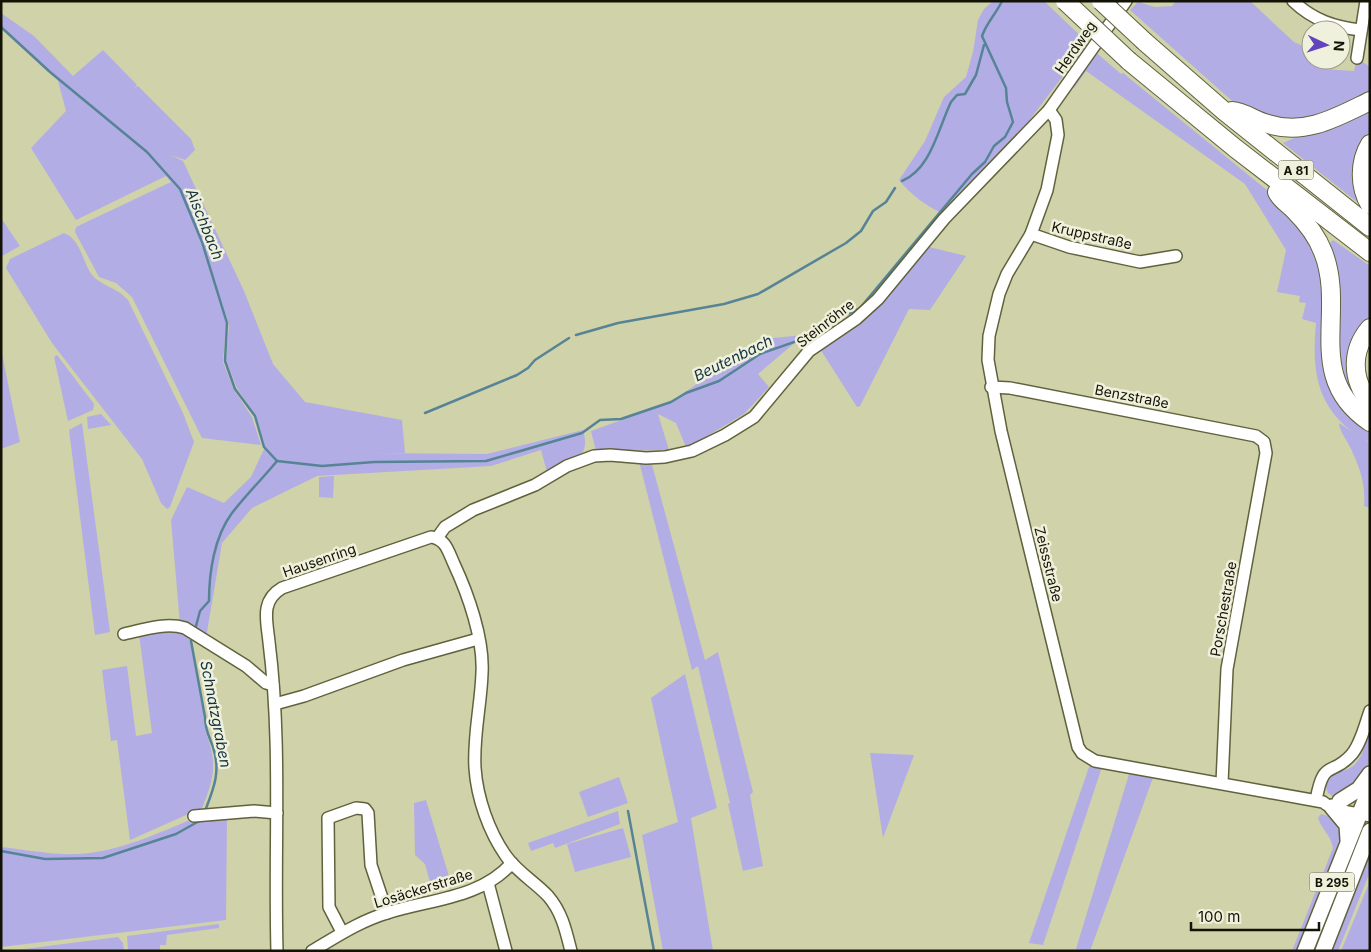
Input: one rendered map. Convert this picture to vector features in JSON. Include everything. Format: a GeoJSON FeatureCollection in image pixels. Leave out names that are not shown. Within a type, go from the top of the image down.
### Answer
{"type":"FeatureCollection","features":[{"type":"Feature","properties":{"kind":"highway","name":"A 81"},"geometry":{"type":"LineString","coordinates":[[1065,1],[1129,61],[1270,176],[1370,252]]}},
{"type":"Feature","properties":{"kind":"highway","name":"A 81"},"geometry":{"type":"LineString","coordinates":[[1101,1],[1145,42],[1224,110],[1370,227]]}},
{"type":"Feature","properties":{"kind":"highway","name":"A 81"},"geometry":{"type":"LineString","coordinates":[[1224,110],[1240,112],[1273,126],[1296,128],[1326,122],[1370,101]]}},
{"type":"Feature","properties":{"kind":"highway"},"geometry":{"type":"LineString","coordinates":[[1368,202],[1362,174],[1363,162],[1370,144]]}},
{"type":"Feature","properties":{"kind":"highway"},"geometry":{"type":"LineString","coordinates":[[1270,176],[1278,195],[1307,225],[1324,253],[1330,286],[1330,360],[1336,381],[1345,399],[1370,422]]}},
{"type":"Feature","properties":{"kind":"highway"},"geometry":{"type":"LineString","coordinates":[[1370,328],[1358,347],[1355,366],[1359,386],[1370,402]]}},
{"type":"Feature","properties":{"kind":"main road"},"geometry":{"type":"LineString","coordinates":[[1347,844],[1347,825],[1328,802],[1359,789],[1370,774]]}},
{"type":"Feature","properties":{"kind":"main road","name":"B 295"},"geometry":{"type":"LineString","coordinates":[[1305,951],[1347,844],[1365,815],[1370,788]]}},
{"type":"Feature","properties":{"kind":"main road","name":"B 295"},"geometry":{"type":"LineString","coordinates":[[1323,951],[1370,831]]}},
{"type":"Feature","properties":{"kind":"street","name":"Herdweg"},"geometry":{"type":"LineString","coordinates":[[1049,110],[1126,1]]}},
{"type":"Feature","properties":{"kind":"street"},"geometry":{"type":"LineString","coordinates":[[1293,1],[1314,18],[1345,28],[1361,30]]}},
{"type":"Feature","properties":{"kind":"street"},"geometry":{"type":"LineString","coordinates":[[1357,58],[1366,1]]}},
{"type":"Feature","properties":{"kind":"street","name":"Zeissstraße"},"geometry":{"type":"LineString","coordinates":[[1049,110],[1056,120],[1058,135],[1047,190],[1031,234],[1007,274],[993,314],[988,360],[991,387],[1078,747],[1082,753],[1095,761],[1328,802],[1354,814],[1365,815]]}},
{"type":"Feature","properties":{"kind":"street","name":"Steinröhre"},"geometry":{"type":"LineString","coordinates":[[437,538],[445,527],[473,510],[543,480],[567,466],[594,456],[610,454],[646,458],[692,451],[744,424],[770,400],[809,351],[856,320],[878,299],[944,219],[1049,110]]}},
{"type":"Feature","properties":{"kind":"street","name":"Kruppstraße"},"geometry":{"type":"LineString","coordinates":[[1031,234],[1069,247],[1140,262],[1176,256]]}},
{"type":"Feature","properties":{"kind":"street","name":"Benzstraße"},"geometry":{"type":"LineString","coordinates":[[991,387],[1010,388],[1256,436],[1264,442]]}},
{"type":"Feature","properties":{"kind":"street","name":"Porschestraße"},"geometry":{"type":"LineString","coordinates":[[1222,784],[1227,670],[1266,453],[1264,442]]}},
{"type":"Feature","properties":{"kind":"street"},"geometry":{"type":"LineString","coordinates":[[437,538],[448,549],[467,592],[478,639],[482,673],[476,729],[475,769],[480,796],[492,835],[512,863],[548,896],[564,921],[572,951]]}},
{"type":"Feature","properties":{"kind":"street","name":"Hausenring"},"geometry":{"type":"LineString","coordinates":[[277,951],[276,813],[278,769],[275,704],[266,611],[267,602],[273,593],[424,539],[437,538]]}},
{"type":"Feature","properties":{"kind":"street"},"geometry":{"type":"LineString","coordinates":[[124,634],[171,626],[185,628],[246,666],[266,683],[273,686]]}},
{"type":"Feature","properties":{"kind":"street"},"geometry":{"type":"LineString","coordinates":[[275,704],[304,696],[403,660],[478,639]]}},
{"type":"Feature","properties":{"kind":"street"},"geometry":{"type":"LineString","coordinates":[[1328,802],[1324,772],[1350,756],[1356,747],[1370,711]]}},
{"type":"Feature","properties":{"kind":"street"},"geometry":{"type":"LineString","coordinates":[[342,932],[329,907],[328,818],[356,808],[365,810],[368,813],[371,865],[387,913]]}},
{"type":"Feature","properties":{"kind":"street"},"geometry":{"type":"LineString","coordinates":[[202,815],[254,811],[276,813]]}},
{"type":"Feature","properties":{"kind":"street","name":"Losäckerstraße"},"geometry":{"type":"LineString","coordinates":[[312,951],[342,932],[387,913],[472,891],[503,873],[512,863]]}},
{"type":"Feature","properties":{"kind":"street"},"geometry":{"type":"LineString","coordinates":[[488,883],[506,951]]}},
{"type":"Feature","properties":{"kind":"shaded area"},"geometry":{"type":"Polygon","coordinates":[[[993,1],[1044,1],[1088,43],[1028,122],[944,214],[919,200],[899,180],[925,141],[944,97],[966,77],[973,52],[978,20],[984,9],[993,1]]]}},
{"type":"Feature","properties":{"kind":"shaded area"},"geometry":{"type":"Polygon","coordinates":[[[1176,1],[1250,1],[1294,42],[1301,45],[1301,70],[1354,71],[1357,58],[1370,67],[1370,95],[1301,122],[1261,117],[1231,100],[1130,10],[1138,2],[1155,7],[1172,6],[1176,1]]]}},
{"type":"Feature","properties":{"kind":"shaded area"},"geometry":{"type":"Polygon","coordinates":[[[1,13],[34,36],[73,76],[103,50],[137,85],[134,88],[138,86],[191,139],[195,150],[185,160],[171,155],[183,161],[244,291],[273,364],[305,402],[402,420],[405,453],[367,453],[487,454],[583,430],[585,440],[582,454],[571,462],[547,472],[541,450],[491,466],[317,476],[252,508],[222,543],[206,638],[180,624],[171,520],[187,487],[224,503],[251,477],[265,447],[257,419],[237,388],[226,361],[229,325],[218,291],[226,323],[223,362],[234,390],[252,417],[261,445],[202,438],[132,297],[116,283],[99,277],[75,232],[76,227],[171,182],[166,176],[76,220],[31,148],[66,111],[57,77],[1,28],[1,13]]]}},
{"type":"Feature","properties":{"kind":"shaded area"},"geometry":{"type":"Polygon","coordinates":[[[1092,49],[1274,196],[1319,253],[1340,404],[1348,415],[1370,431],[1370,442],[1364,440],[1370,443],[1370,508],[1364,506],[1364,490],[1359,467],[1339,423],[1354,433],[1331,410],[1319,384],[1315,355],[1316,323],[1302,319],[1306,303],[1299,302],[1300,296],[1277,292],[1286,250],[1245,184],[1086,71],[1074,88],[1068,82],[1092,49]]]}},
{"type":"Feature","properties":{"kind":"shaded area"},"geometry":{"type":"Polygon","coordinates":[[[1370,105],[1370,134],[1360,151],[1359,200],[1357,202],[1283,143],[1370,105]]]}},
{"type":"Feature","properties":{"kind":"shaded area"},"geometry":{"type":"Polygon","coordinates":[[[1,218],[20,246],[2,256],[1,256],[1,218]]]}},
{"type":"Feature","properties":{"kind":"shaded area"},"geometry":{"type":"Polygon","coordinates":[[[64,233],[74,240],[94,277],[119,292],[128,300],[183,413],[194,442],[170,507],[167,509],[161,503],[142,459],[52,343],[6,268],[10,259],[64,233]]]}},
{"type":"Feature","properties":{"kind":"shaded area"},"geometry":{"type":"Polygon","coordinates":[[[1333,240],[1370,266],[1370,321],[1366,325],[1363,400],[1355,399],[1340,375],[1325,248],[1333,240]]]}},
{"type":"Feature","properties":{"kind":"shaded area"},"geometry":{"type":"Polygon","coordinates":[[[929,247],[966,256],[930,310],[909,309],[860,406],[857,407],[817,344],[858,321],[929,247]]]}},
{"type":"Feature","properties":{"kind":"shaded area"},"geometry":{"type":"Polygon","coordinates":[[[804,335],[758,374],[769,387],[744,414],[692,445],[686,447],[676,423],[658,414],[669,450],[596,451],[591,431],[669,403],[763,339],[804,335]]]}},
{"type":"Feature","properties":{"kind":"shaded area"},"geometry":{"type":"Polygon","coordinates":[[[1,349],[20,442],[1,449],[1,349]]]}},
{"type":"Feature","properties":{"kind":"shaded area"},"geometry":{"type":"Polygon","coordinates":[[[57,355],[94,404],[93,410],[68,421],[54,357],[57,355]]]}},
{"type":"Feature","properties":{"kind":"shaded area"},"geometry":{"type":"Polygon","coordinates":[[[101,414],[111,425],[88,429],[87,417],[101,414]]]}},
{"type":"Feature","properties":{"kind":"shaded area"},"geometry":{"type":"Polygon","coordinates":[[[82,423],[110,632],[95,635],[69,430],[82,423]]]}},
{"type":"Feature","properties":{"kind":"shaded area"},"geometry":{"type":"Polygon","coordinates":[[[639,461],[651,461],[705,660],[718,652],[753,792],[750,795],[763,866],[743,871],[728,804],[730,803],[698,666],[692,670],[639,461]]]}},
{"type":"Feature","properties":{"kind":"shaded area"},"geometry":{"type":"Polygon","coordinates":[[[334,476],[333,498],[319,497],[319,477],[334,476]]]}},
{"type":"Feature","properties":{"kind":"shaded area"},"geometry":{"type":"Polygon","coordinates":[[[180,629],[192,634],[190,641],[205,729],[213,757],[212,780],[202,808],[130,840],[117,740],[111,741],[102,670],[127,666],[136,736],[152,733],[139,634],[180,629]]]}},
{"type":"Feature","properties":{"kind":"shaded area"},"geometry":{"type":"Polygon","coordinates":[[[685,674],[717,808],[691,818],[713,951],[663,951],[642,835],[678,822],[651,698],[685,674]]]}},
{"type":"Feature","properties":{"kind":"shaded area"},"geometry":{"type":"Polygon","coordinates":[[[1370,730],[1370,754],[1367,768],[1341,797],[1334,797],[1328,793],[1324,782],[1330,775],[1349,768],[1356,763],[1364,749],[1370,730]]]}},
{"type":"Feature","properties":{"kind":"shaded area"},"geometry":{"type":"Polygon","coordinates":[[[870,753],[914,755],[883,838],[870,753]]]}},
{"type":"Feature","properties":{"kind":"shaded area"},"geometry":{"type":"Polygon","coordinates":[[[1090,764],[1102,767],[1043,945],[1029,943],[1090,764]]]}},
{"type":"Feature","properties":{"kind":"shaded area"},"geometry":{"type":"Polygon","coordinates":[[[1130,771],[1154,775],[1090,951],[1076,949],[1130,771]]]}},
{"type":"Feature","properties":{"kind":"shaded area"},"geometry":{"type":"Polygon","coordinates":[[[619,777],[628,803],[588,817],[579,792],[619,777]]]}},
{"type":"Feature","properties":{"kind":"shaded area"},"geometry":{"type":"Polygon","coordinates":[[[426,800],[451,883],[432,890],[425,864],[415,855],[414,803],[426,800]]]}},
{"type":"Feature","properties":{"kind":"shaded area"},"geometry":{"type":"Polygon","coordinates":[[[618,811],[620,824],[555,848],[553,843],[531,851],[528,843],[618,811]]]}},
{"type":"Feature","properties":{"kind":"shaded area"},"geometry":{"type":"Polygon","coordinates":[[[1321,814],[1335,818],[1342,825],[1342,844],[1299,951],[1292,951],[1333,848],[1318,818],[1321,814]]]}},
{"type":"Feature","properties":{"kind":"shaded area"},"geometry":{"type":"Polygon","coordinates":[[[204,817],[206,824],[206,819],[227,817],[226,920],[1,947],[1,847],[59,854],[78,854],[108,850],[195,818],[204,817]]]}},
{"type":"Feature","properties":{"kind":"shaded area"},"geometry":{"type":"Polygon","coordinates":[[[623,828],[631,857],[575,872],[567,844],[623,828]]]}},
{"type":"Feature","properties":{"kind":"shaded area"},"geometry":{"type":"Polygon","coordinates":[[[1370,845],[1370,872],[1338,951],[1328,951],[1370,845]]]}},
{"type":"Feature","properties":{"kind":"shaded area"},"geometry":{"type":"Polygon","coordinates":[[[1370,881],[1370,951],[1341,951],[1370,881]]]}},
{"type":"Feature","properties":{"kind":"shaded area"},"geometry":{"type":"Polygon","coordinates":[[[219,924],[219,928],[167,935],[166,945],[160,945],[160,951],[128,951],[127,936],[219,924]]]}},
{"type":"Feature","properties":{"kind":"shaded area"},"geometry":{"type":"Polygon","coordinates":[[[118,937],[123,943],[124,951],[9,951],[118,937]]]}},
{"type":"Feature","properties":{"kind":"waterway","name":"Beutenbach"},"geometry":{"type":"LineString","coordinates":[[277,461],[322,466],[374,462],[486,461],[582,433],[600,420],[621,419],[671,402],[686,393],[719,381],[760,354],[817,334],[829,324],[860,308],[972,174],[985,162],[994,146],[1005,137],[1013,122],[1007,102],[1006,88],[982,36],[1002,1]]}},
{"type":"Feature","properties":{"kind":"waterway","name":"Aischbach"},"geometry":{"type":"LineString","coordinates":[[1,27],[50,72],[147,152],[180,189],[202,242],[227,323],[225,361],[235,389],[255,416],[264,447],[277,461]]}},
{"type":"Feature","properties":{"kind":"waterway"},"geometry":{"type":"LineString","coordinates":[[902,181],[912,175],[927,158],[951,102],[957,95],[965,94],[976,75],[984,45]]}},
{"type":"Feature","properties":{"kind":"waterway"},"geometry":{"type":"LineString","coordinates":[[576,335],[618,323],[724,304],[758,294],[846,243],[861,231],[873,211],[886,202],[895,188]]}},
{"type":"Feature","properties":{"kind":"waterway"},"geometry":{"type":"LineString","coordinates":[[425,413],[517,375],[528,368],[535,360],[569,338]]}},
{"type":"Feature","properties":{"kind":"waterway","name":"Schnatzgraben"},"geometry":{"type":"LineString","coordinates":[[196,626],[200,611],[209,601],[214,556],[221,533],[237,506],[277,461]]}},
{"type":"Feature","properties":{"kind":"waterway","name":"Schnatzgraben"},"geometry":{"type":"LineString","coordinates":[[191,641],[206,726],[216,764],[214,787],[205,811]]}},
{"type":"Feature","properties":{"kind":"waterway"},"geometry":{"type":"LineString","coordinates":[[628,811],[654,951]]}},
{"type":"Feature","properties":{"kind":"waterway","name":"Schnatzgraben"},"geometry":{"type":"LineString","coordinates":[[1,851],[45,859],[103,858],[176,834],[201,820]]}}]}
